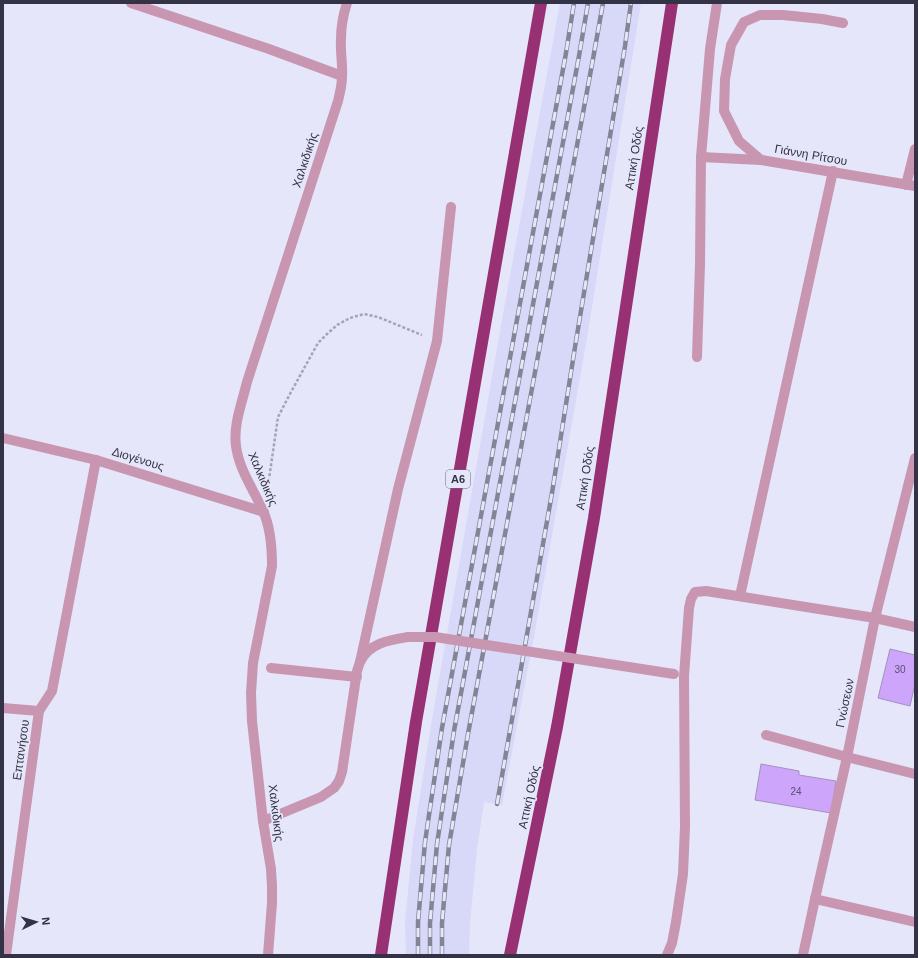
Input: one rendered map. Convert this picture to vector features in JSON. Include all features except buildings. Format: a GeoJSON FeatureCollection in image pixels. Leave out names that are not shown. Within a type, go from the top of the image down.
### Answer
{"type":"FeatureCollection","features":[{"type":"Feature","properties":{"kind":"highway","name":"Α6"},"geometry":{"type":"LineString","coordinates":[[381,955],[417,714],[540,3]]}},
{"type":"Feature","properties":{"kind":"highway","name":"Αττική Οδός"},"geometry":{"type":"LineString","coordinates":[[510,955],[557,727],[592,526],[672,3]]}},
{"type":"Feature","properties":{"kind":"street"},"geometry":{"type":"LineString","coordinates":[[131,3],[262,47],[342,76]]}},
{"type":"Feature","properties":{"kind":"street","name":"Χαλκιδικής"},"geometry":{"type":"LineString","coordinates":[[268,955],[272,903],[271,869],[263,821],[252,721],[251,693],[254,663],[272,566],[272,552],[268,525],[264,512],[239,460],[236,445],[236,429],[247,382],[337,106],[342,76],[340,42],[341,28],[347,3]]}},
{"type":"Feature","properties":{"kind":"street"},"geometry":{"type":"LineString","coordinates":[[697,357],[701,157],[710,49],[717,3]]}},
{"type":"Feature","properties":{"kind":"street"},"geometry":{"type":"LineString","coordinates":[[761,160],[739,141],[724,111],[725,79],[731,46],[744,22],[760,15],[783,15],[843,23]]}},
{"type":"Feature","properties":{"kind":"street"},"geometry":{"type":"LineString","coordinates":[[910,186],[915,149]]}},
{"type":"Feature","properties":{"kind":"street","name":"Γιάννη Ρίτσου"},"geometry":{"type":"LineString","coordinates":[[701,157],[761,160],[833,171],[910,186]]}},
{"type":"Feature","properties":{"kind":"street"},"geometry":{"type":"LineString","coordinates":[[740,596],[833,171]]}},
{"type":"Feature","properties":{"kind":"street"},"geometry":{"type":"LineString","coordinates":[[263,821],[321,798],[334,788],[339,781],[342,772],[357,677],[398,489],[437,340],[451,207]]}},
{"type":"Feature","properties":{"kind":"street","name":"Διογένους"},"geometry":{"type":"LineString","coordinates":[[3,438],[96,460],[264,512]]}},
{"type":"Feature","properties":{"kind":"street","name":"Γνώσεων"},"geometry":{"type":"LineString","coordinates":[[803,955],[847,757],[875,618],[912,482],[915,458]]}},
{"type":"Feature","properties":{"kind":"street","name":"Επτανήσου"},"geometry":{"type":"LineString","coordinates":[[6,955],[39,711],[52,691],[96,460]]}},
{"type":"Feature","properties":{"kind":"street"},"geometry":{"type":"LineString","coordinates":[[667,955],[672,943],[683,874],[685,827],[679,675],[689,608],[691,599],[695,592],[706,591],[740,596],[875,618],[915,627]]}},
{"type":"Feature","properties":{"kind":"street"},"geometry":{"type":"LineString","coordinates":[[360,662],[372,648],[387,640],[408,637],[435,637],[679,675]]}},
{"type":"Feature","properties":{"kind":"street"},"geometry":{"type":"LineString","coordinates":[[271,668],[357,677]]}},
{"type":"Feature","properties":{"kind":"street"},"geometry":{"type":"LineString","coordinates":[[3,708],[39,711]]}},
{"type":"Feature","properties":{"kind":"street"},"geometry":{"type":"LineString","coordinates":[[766,735],[915,774]]}},
{"type":"Feature","properties":{"kind":"street"},"geometry":{"type":"LineString","coordinates":[[815,899],[915,922]]}},
{"type":"Feature","properties":{"kind":"path"},"geometry":{"type":"LineString","coordinates":[[264,512],[278,417],[318,344],[326,335],[336,326],[350,318],[364,314],[378,317],[437,340]]}},
{"type":"Feature","properties":{"kind":"shaded area"},"geometry":{"type":"Polygon","coordinates":[[[560,3],[641,3],[586,344],[535,631],[502,805],[484,802],[477,849],[470,924],[469,955],[406,955],[405,922],[413,840],[431,725],[503,314],[560,3]]]}},
{"type":"Feature","properties":{"kind":"railway"},"geometry":{"type":"LineString","coordinates":[[418,955],[418,922],[425,842],[442,728],[574,3]]}},
{"type":"Feature","properties":{"kind":"railway"},"geometry":{"type":"LineString","coordinates":[[430,955],[430,923],[437,844],[454,731],[588,3]]}},
{"type":"Feature","properties":{"kind":"railway"},"geometry":{"type":"LineString","coordinates":[[442,955],[442,923],[449,845],[468,734],[603,3]]}},
{"type":"Feature","properties":{"kind":"railway"},"geometry":{"type":"LineString","coordinates":[[497,804],[552,493],[631,3]]}}]}
